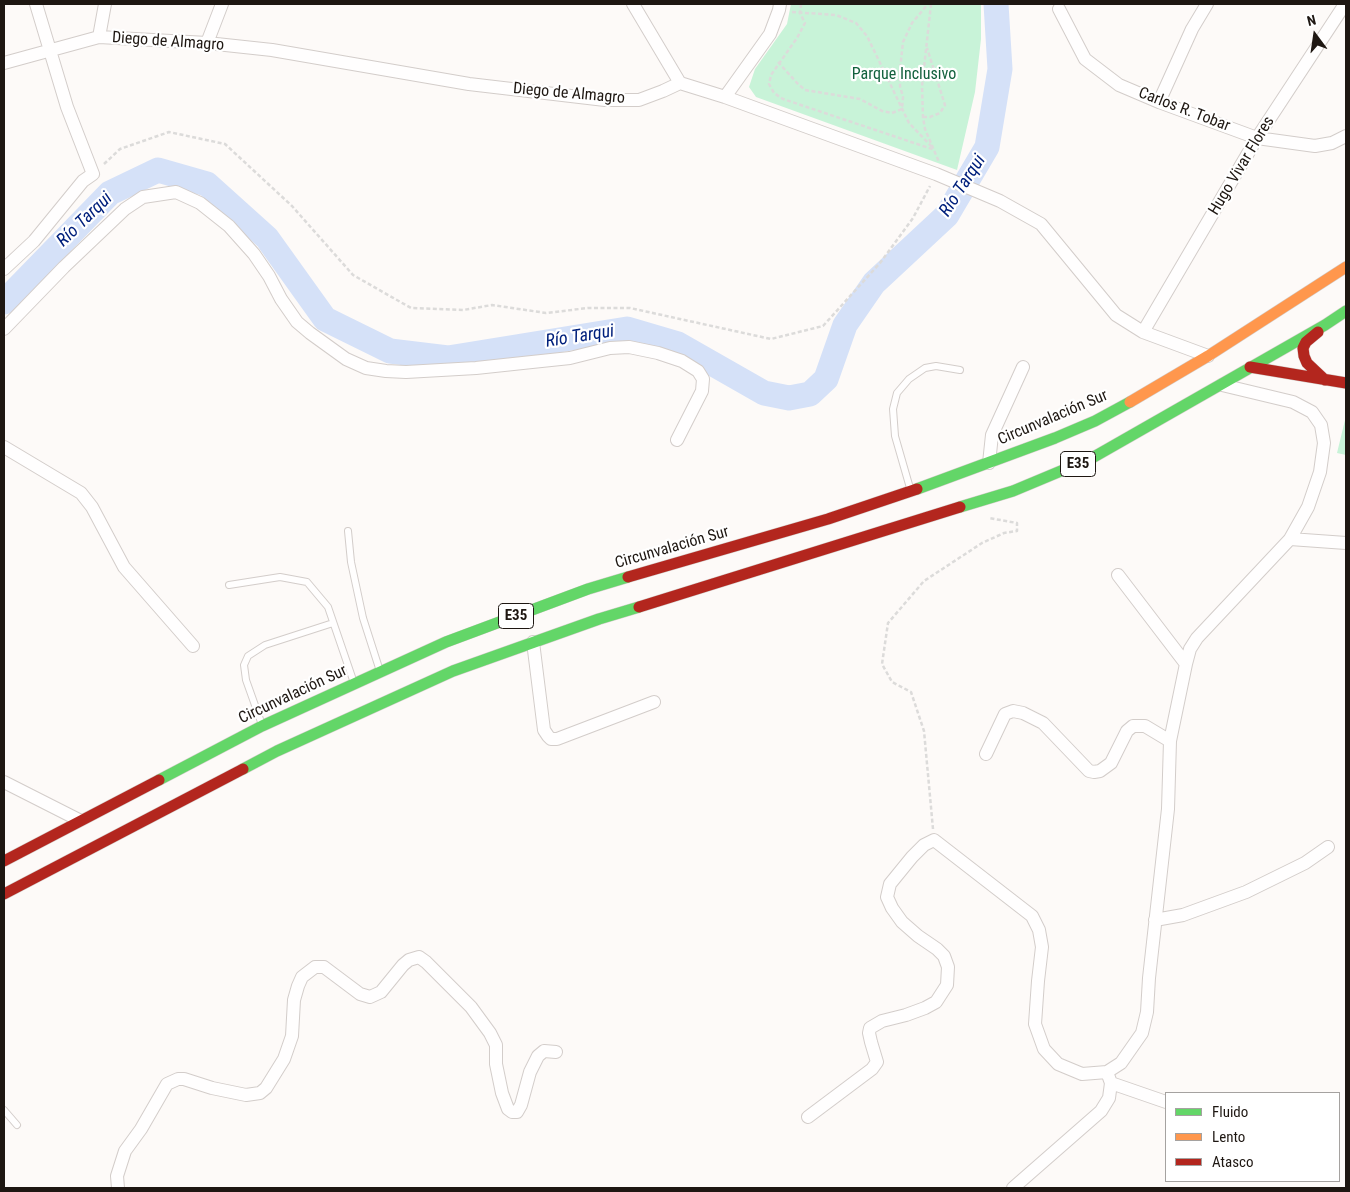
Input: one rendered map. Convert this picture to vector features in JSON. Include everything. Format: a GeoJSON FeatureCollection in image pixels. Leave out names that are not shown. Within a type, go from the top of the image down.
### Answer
{"type":"FeatureCollection","features":[{"type":"Feature","properties":{"kind":"main road","name":"Circunvalación Sur"},"geometry":{"type":"LineString","coordinates":[[4,861],[79,820],[262,726],[446,642],[588,589],[828,519],[911,492],[1095,421],[1208,356],[1346,267]]}},
{"type":"Feature","properties":{"kind":"main road","name":"E35"},"geometry":{"type":"LineString","coordinates":[[4,894],[277,751],[453,671],[608,616],[1013,491],[1092,458],[1326,325],[1346,311]]}},
{"type":"Feature","properties":{"kind":"main road"},"geometry":{"type":"LineString","coordinates":[[1326,325],[1306,342],[1304,348],[1307,363],[1326,380]]}},
{"type":"Feature","properties":{"kind":"main road"},"geometry":{"type":"LineString","coordinates":[[1250,367],[1346,383]]}},
{"type":"Feature","properties":{"kind":"street"},"geometry":{"type":"LineString","coordinates":[[4,269],[34,241],[83,181],[93,174],[67,106],[36,4]]}},
{"type":"Feature","properties":{"kind":"street"},"geometry":{"type":"LineString","coordinates":[[99,37],[105,4]]}},
{"type":"Feature","properties":{"kind":"street"},"geometry":{"type":"LineString","coordinates":[[207,43],[222,4]]}},
{"type":"Feature","properties":{"kind":"street"},"geometry":{"type":"LineString","coordinates":[[633,4],[680,83],[725,97],[936,174],[1000,201],[1041,224],[1116,316],[1143,332],[1208,356]]}},
{"type":"Feature","properties":{"kind":"street"},"geometry":{"type":"LineString","coordinates":[[1159,102],[1192,29],[1207,4]]}},
{"type":"Feature","properties":{"kind":"street","name":"Hugo Vivar Flores"},"geometry":{"type":"LineString","coordinates":[[1143,332],[1257,138],[1345,4]]}},
{"type":"Feature","properties":{"kind":"street"},"geometry":{"type":"LineString","coordinates":[[725,97],[770,34],[780,7]]}},
{"type":"Feature","properties":{"kind":"street","name":"Carlos R. Tobar"},"geometry":{"type":"LineString","coordinates":[[1059,9],[1085,59],[1119,85],[1159,102],[1257,138],[1315,146],[1332,143],[1346,136]]}},
{"type":"Feature","properties":{"kind":"street","name":"Diego de Almagro"},"geometry":{"type":"LineString","coordinates":[[4,64],[99,37],[207,43],[272,50],[469,84],[605,100],[639,100],[680,83]]}},
{"type":"Feature","properties":{"kind":"street"},"geometry":{"type":"LineString","coordinates":[[4,329],[64,267],[125,209],[143,197],[176,192],[200,204],[229,226],[254,254],[297,322],[346,359],[366,368],[406,372],[476,368],[570,358],[610,348],[630,347],[658,353],[682,361],[698,370],[703,379],[702,391],[677,440]]}},
{"type":"Feature","properties":{"kind":"street"},"geometry":{"type":"LineString","coordinates":[[989,463],[992,435],[1023,366]]}},
{"type":"Feature","properties":{"kind":"street"},"geometry":{"type":"LineString","coordinates":[[1013,1188],[1100,1111],[1109,1098],[1109,1077],[1142,1033],[1147,1012],[1155,920],[1168,810],[1170,740],[1190,649],[1290,539],[1308,507],[1320,472],[1324,443],[1321,425],[1312,412],[1293,402],[1220,384]]}},
{"type":"Feature","properties":{"kind":"street"},"geometry":{"type":"LineString","coordinates":[[4,447],[81,493],[92,506],[109,542],[124,567],[193,646]]}},
{"type":"Feature","properties":{"kind":"street"},"geometry":{"type":"LineString","coordinates":[[1290,539],[1346,543]]}},
{"type":"Feature","properties":{"kind":"street"},"geometry":{"type":"LineString","coordinates":[[1118,575],[1186,664]]}},
{"type":"Feature","properties":{"kind":"street"},"geometry":{"type":"LineString","coordinates":[[533,642],[544,730],[551,739],[557,739],[654,702]]}},
{"type":"Feature","properties":{"kind":"street"},"geometry":{"type":"LineString","coordinates":[[986,754],[1006,714],[1013,711],[1023,713],[1043,723],[1089,771],[1094,772],[1100,772],[1111,763],[1127,731],[1133,726],[1145,726],[1170,740]]}},
{"type":"Feature","properties":{"kind":"street"},"geometry":{"type":"LineString","coordinates":[[4,782],[79,820]]}},
{"type":"Feature","properties":{"kind":"street"},"geometry":{"type":"LineString","coordinates":[[808,1117],[872,1069],[877,1062],[869,1033],[870,1028],[882,1021],[906,1015],[936,1002],[947,985],[948,967],[944,956],[902,922],[892,908],[888,897],[890,884],[912,857],[934,840],[1032,916],[1039,930],[1042,947],[1035,1024],[1044,1048],[1058,1064],[1082,1074],[1109,1077],[1165,1102]]}},
{"type":"Feature","properties":{"kind":"street"},"geometry":{"type":"LineString","coordinates":[[1155,920],[1184,915],[1246,892],[1305,863],[1328,847]]}},
{"type":"Feature","properties":{"kind":"street"},"geometry":{"type":"LineString","coordinates":[[118,1188],[117,1176],[125,1152],[141,1129],[167,1084],[178,1079],[184,1079],[212,1088],[246,1095],[260,1093],[266,1088],[284,1059],[292,1036],[294,1000],[298,986],[302,977],[315,967],[324,967],[360,994],[370,997],[381,992],[409,960],[419,957],[426,962],[470,1007],[490,1033],[496,1045],[496,1064],[502,1093],[508,1109],[512,1112],[517,1112],[521,1105],[530,1072],[538,1056],[544,1051],[556,1052]]}},
{"type":"Feature","properties":{"kind":"lane"},"geometry":{"type":"LineString","coordinates":[[911,492],[895,436],[893,409],[897,394],[909,380],[925,368],[936,366],[960,370]]}},
{"type":"Feature","properties":{"kind":"lane"},"geometry":{"type":"LineString","coordinates":[[348,531],[351,562],[363,618],[380,672]]}},
{"type":"Feature","properties":{"kind":"lane"},"geometry":{"type":"LineString","coordinates":[[229,585],[280,577],[307,582],[328,607],[354,684]]}},
{"type":"Feature","properties":{"kind":"lane"},"geometry":{"type":"LineString","coordinates":[[262,726],[246,680],[244,665],[248,656],[265,646],[333,623]]}},
{"type":"Feature","properties":{"kind":"lane"},"geometry":{"type":"LineString","coordinates":[[4,1110],[16,1125]]}},
{"type":"Feature","properties":{"kind":"path"},"geometry":{"type":"LineString","coordinates":[[801,4],[800,13],[805,23],[797,38],[778,62],[771,75],[769,84],[774,92],[783,99],[935,150]]}},
{"type":"Feature","properties":{"kind":"path"},"geometry":{"type":"LineString","coordinates":[[902,109],[903,97],[900,86],[900,70],[904,42],[912,23],[930,4]]}},
{"type":"Feature","properties":{"kind":"path"},"geometry":{"type":"LineString","coordinates":[[93,174],[120,149],[169,132],[225,144],[292,206],[353,275],[411,308],[462,310],[492,305],[546,313],[588,308],[630,308],[771,339],[823,326],[880,262],[913,218],[936,174],[940,164],[925,129],[923,117],[922,86],[930,4]]}},
{"type":"Feature","properties":{"kind":"path"},"geometry":{"type":"LineString","coordinates":[[780,7],[800,13],[836,15],[856,23],[867,36],[909,123],[935,150]]}},
{"type":"Feature","properties":{"kind":"path"},"geometry":{"type":"LineString","coordinates":[[923,117],[930,117],[940,113],[945,105],[926,46]]}},
{"type":"Feature","properties":{"kind":"path"},"geometry":{"type":"LineString","coordinates":[[778,62],[805,90],[860,99],[882,111],[892,113],[902,109]]}},
{"type":"Feature","properties":{"kind":"path"},"geometry":{"type":"LineString","coordinates":[[934,840],[924,731],[911,692],[892,682],[882,664],[888,623],[924,581],[982,544],[1004,533],[1017,531],[1018,523],[986,518]]}},
{"type":"Feature","properties":{"kind":"green space","name":"Parque Inclusivo"},"geometry":{"type":"Polygon","coordinates":[[[791,4],[981,4],[981,39],[975,92],[957,170],[756,97],[749,87],[755,69],[787,24],[791,4]]]}},
{"type":"Feature","properties":{"kind":"green space"},"geometry":{"type":"Polygon","coordinates":[[[1346,421],[1346,455],[1337,453],[1346,421]]]}},
{"type":"Feature","properties":{"kind":"waterway","name":"Río Tarqui"},"geometry":{"type":"LineString","coordinates":[[4,302],[110,193],[158,170],[207,184],[267,238],[325,319],[390,351],[448,358],[627,329],[678,344],[764,393],[789,398],[810,394],[826,379],[845,325],[874,283],[947,215],[987,147],[1000,69],[996,4]]}},
{"type":"Feature","properties":{"kind":"traffic: fast"},"geometry":{"type":"LineString","coordinates":[[960,507],[1013,491],[1092,458],[1325,325],[1346,311]]}},
{"type":"Feature","properties":{"kind":"traffic: fast"},"geometry":{"type":"LineString","coordinates":[[917,489],[1055,438],[1095,421],[1130,402]]}},
{"type":"Feature","properties":{"kind":"traffic: fast"},"geometry":{"type":"LineString","coordinates":[[159,780],[262,726],[446,642],[588,589],[628,577]]}},
{"type":"Feature","properties":{"kind":"traffic: fast"},"geometry":{"type":"LineString","coordinates":[[243,769],[277,751],[453,671],[599,619],[639,607]]}},
{"type":"Feature","properties":{"kind":"traffic: slow"},"geometry":{"type":"LineString","coordinates":[[1130,402],[1208,356],[1346,267]]}},
{"type":"Feature","properties":{"kind":"traffic: jam"},"geometry":{"type":"LineString","coordinates":[[1318,332],[1306,342],[1303,348],[1304,356],[1307,363],[1325,380]]}},
{"type":"Feature","properties":{"kind":"traffic: jam"},"geometry":{"type":"LineString","coordinates":[[1250,367],[1346,383]]}},
{"type":"Feature","properties":{"kind":"traffic: jam"},"geometry":{"type":"LineString","coordinates":[[628,577],[828,519],[917,489]]}},
{"type":"Feature","properties":{"kind":"traffic: jam"},"geometry":{"type":"LineString","coordinates":[[639,607],[960,507]]}},
{"type":"Feature","properties":{"kind":"traffic: jam"},"geometry":{"type":"LineString","coordinates":[[4,894],[243,769]]}},
{"type":"Feature","properties":{"kind":"traffic: jam"},"geometry":{"type":"LineString","coordinates":[[4,861],[159,780]]}}]}
